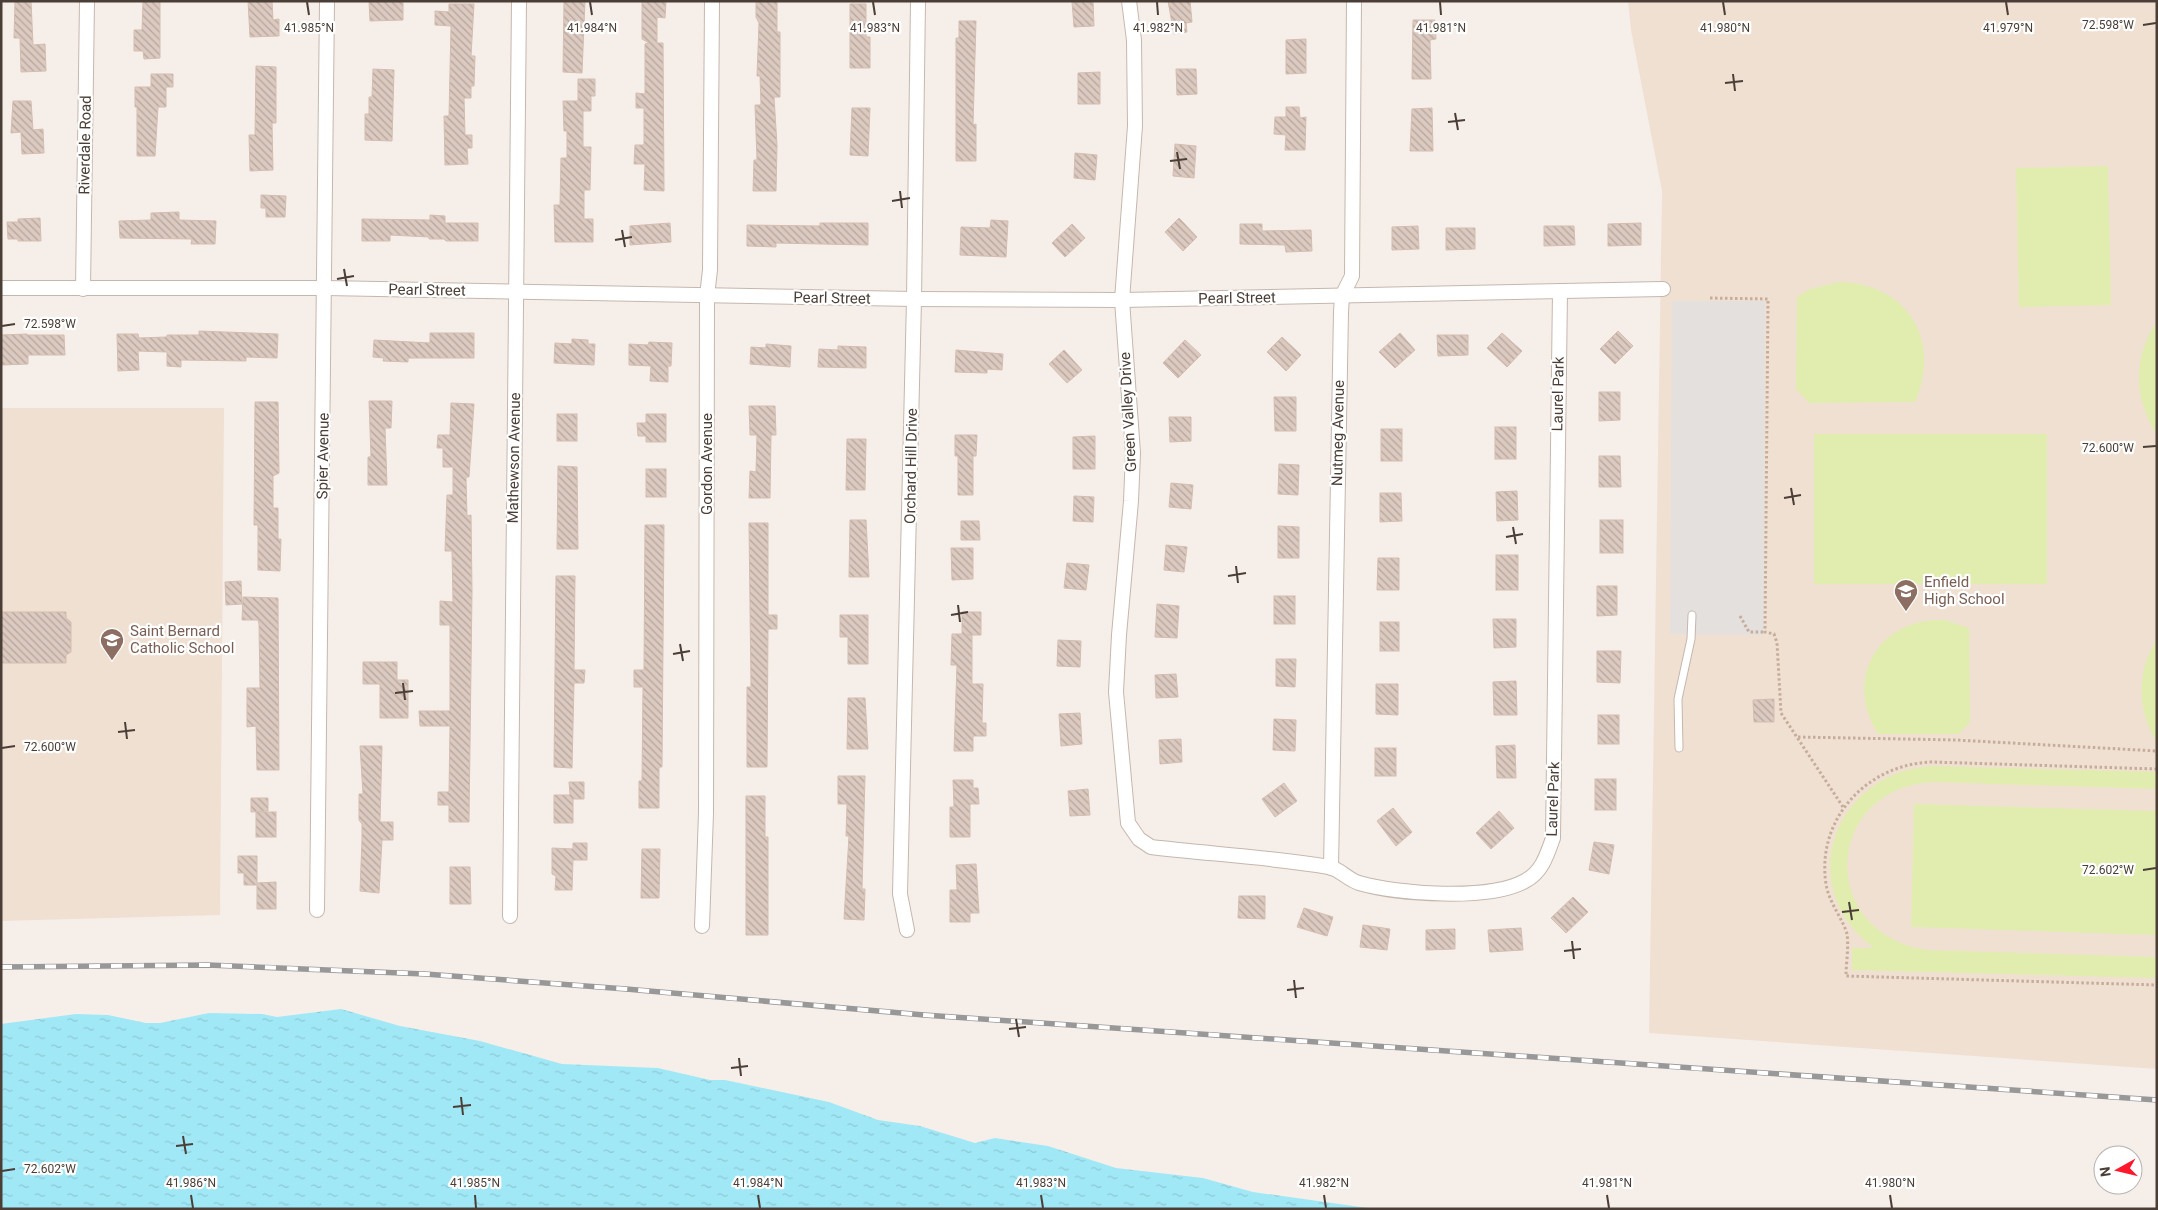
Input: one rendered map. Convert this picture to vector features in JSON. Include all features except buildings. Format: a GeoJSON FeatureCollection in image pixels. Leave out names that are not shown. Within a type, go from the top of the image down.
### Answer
{"type":"FeatureCollection","features":[{"type":"Feature","properties":{"kind":"street","name":"Riverdale Road"},"geometry":{"type":"LineString","coordinates":[[83,289],[87,1]]}},
{"type":"Feature","properties":{"kind":"street","name":"Spier Avenue"},"geometry":{"type":"LineString","coordinates":[[317,910],[328,1]]}},
{"type":"Feature","properties":{"kind":"street","name":"Mathewson Avenue"},"geometry":{"type":"LineString","coordinates":[[510,916],[519,1]]}},
{"type":"Feature","properties":{"kind":"street","name":"Gordon Avenue"},"geometry":{"type":"LineString","coordinates":[[702,926],[706,813],[707,296],[710,270],[712,1]]}},
{"type":"Feature","properties":{"kind":"street","name":"Orchard Hill Drive"},"geometry":{"type":"LineString","coordinates":[[907,930],[900,894],[914,299],[918,1]]}},
{"type":"Feature","properties":{"kind":"street","name":"Green Valley Drive"},"geometry":{"type":"LineString","coordinates":[[1128,823],[1116,692],[1132,462],[1122,300],[1135,126],[1134,40],[1129,1]]}},
{"type":"Feature","properties":{"kind":"street","name":"Nutmeg Avenue"},"geometry":{"type":"LineString","coordinates":[[1331,868],[1342,296],[1352,276],[1354,1]]}},
{"type":"Feature","properties":{"kind":"street","name":"Pearl Street"},"geometry":{"type":"LineString","coordinates":[[1,288],[326,288],[707,296],[1122,300],[1663,289]]}},
{"type":"Feature","properties":{"kind":"street","name":"Laurel Park"},"geometry":{"type":"LineString","coordinates":[[1128,823],[1139,839],[1150,847],[1331,868],[1358,883],[1403,890],[1444,894],[1482,892],[1513,887],[1526,880],[1542,866],[1554,838],[1560,291]]}},
{"type":"Feature","properties":{"kind":"lane"},"geometry":{"type":"LineString","coordinates":[[1679,748],[1678,699],[1691,639],[1692,615]]}},
{"type":"Feature","properties":{"kind":"path"},"geometry":{"type":"LineString","coordinates":[[1710,298],[1768,298],[1766,632]]}},
{"type":"Feature","properties":{"kind":"path"},"geometry":{"type":"LineString","coordinates":[[1740,616],[1749,632],[1774,634],[1777,643],[1781,713],[1843,807]]}},
{"type":"Feature","properties":{"kind":"path"},"geometry":{"type":"LineString","coordinates":[[1798,737],[1956,740],[2157,751]]}},
{"type":"Feature","properties":{"kind":"path"},"geometry":{"type":"LineString","coordinates":[[2157,769],[1916,762],[1885,772],[1872,780],[1843,807],[1829,836],[1824,860],[1826,886],[1847,934],[1846,976],[2157,985]]}},
{"type":"Feature","properties":{"kind":"shaded area","name":"Enfield High School"},"geometry":{"type":"Polygon","coordinates":[[[1628,1],[2157,1],[2157,1069],[1649,1033],[1662,191],[1631,30],[1628,1]]]}},
{"type":"Feature","properties":{"kind":"shaded area"},"geometry":{"type":"Polygon","coordinates":[[[1672,301],[1765,301],[1764,635],[1670,634],[1672,301]]]}},
{"type":"Feature","properties":{"kind":"shaded area","name":"Saint Bernard Catholic School"},"geometry":{"type":"Polygon","coordinates":[[[1,408],[224,408],[220,915],[1,921],[1,408]]]}},
{"type":"Feature","properties":{"kind":"green space"},"geometry":{"type":"Polygon","coordinates":[[[2108,166],[2111,305],[2019,307],[2016,168],[2108,166]]]}},
{"type":"Feature","properties":{"kind":"green space"},"geometry":{"type":"Polygon","coordinates":[[[1839,282],[1863,285],[1883,292],[1900,304],[1913,319],[1921,337],[1924,357],[1922,379],[1915,402],[1809,403],[1796,389],[1797,297],[1810,289],[1839,282]]]}},
{"type":"Feature","properties":{"kind":"green space"},"geometry":{"type":"Polygon","coordinates":[[[2157,321],[2157,436],[2149,422],[2144,407],[2140,393],[2139,378],[2143,349],[2157,321]]]}},
{"type":"Feature","properties":{"kind":"green space"},"geometry":{"type":"Polygon","coordinates":[[[1814,434],[2047,434],[2047,584],[1814,584],[1814,434]]]}},
{"type":"Feature","properties":{"kind":"green space"},"geometry":{"type":"Polygon","coordinates":[[[1933,620],[1945,620],[1969,628],[1970,722],[1959,734],[1878,734],[1869,715],[1865,696],[1865,677],[1871,660],[1880,645],[1894,633],[1912,625],[1933,620]]]}},
{"type":"Feature","properties":{"kind":"green space"},"geometry":{"type":"Polygon","coordinates":[[[2157,639],[2157,743],[2150,731],[2146,718],[2143,704],[2142,678],[2150,651],[2157,639]]]}},
{"type":"Feature","properties":{"kind":"green space"},"geometry":{"type":"Polygon","coordinates":[[[1933,766],[2157,772],[2157,789],[1932,782],[1896,791],[1870,809],[1854,834],[1847,863],[1852,892],[1866,918],[1891,938],[1927,950],[2157,957],[2157,978],[1852,970],[1852,948],[1874,948],[1849,923],[1835,895],[1830,866],[1835,837],[1849,810],[1870,789],[1898,773],[1933,766]]]}},
{"type":"Feature","properties":{"kind":"green space"},"geometry":{"type":"Polygon","coordinates":[[[1914,804],[2157,811],[2157,935],[1911,927],[1914,804]]]}},
{"type":"Feature","properties":{"kind":"water"},"geometry":{"type":"Polygon","coordinates":[[[341,1009],[400,1026],[480,1041],[562,1064],[658,1068],[710,1080],[725,1080],[829,1102],[878,1120],[920,1126],[975,1143],[995,1138],[1048,1146],[1116,1168],[1203,1178],[1253,1192],[1375,1209],[1,1209],[1,1024],[76,1014],[108,1015],[146,1023],[160,1023],[209,1013],[262,1014],[277,1017],[341,1009]]]}},
{"type":"Feature","properties":{"kind":"railway"},"geometry":{"type":"LineString","coordinates":[[1,967],[208,965],[425,974],[626,989],[924,1015],[2157,1100]]}},
{"type":"Feature","properties":{"kind":"place","name":"Enfield High School"},"geometry":{"type":"Point","coordinates":[1906,612]}},
{"type":"Feature","properties":{"kind":"place","name":"Saint Bernard Catholic School"},"geometry":{"type":"Point","coordinates":[112,661]}}]}
